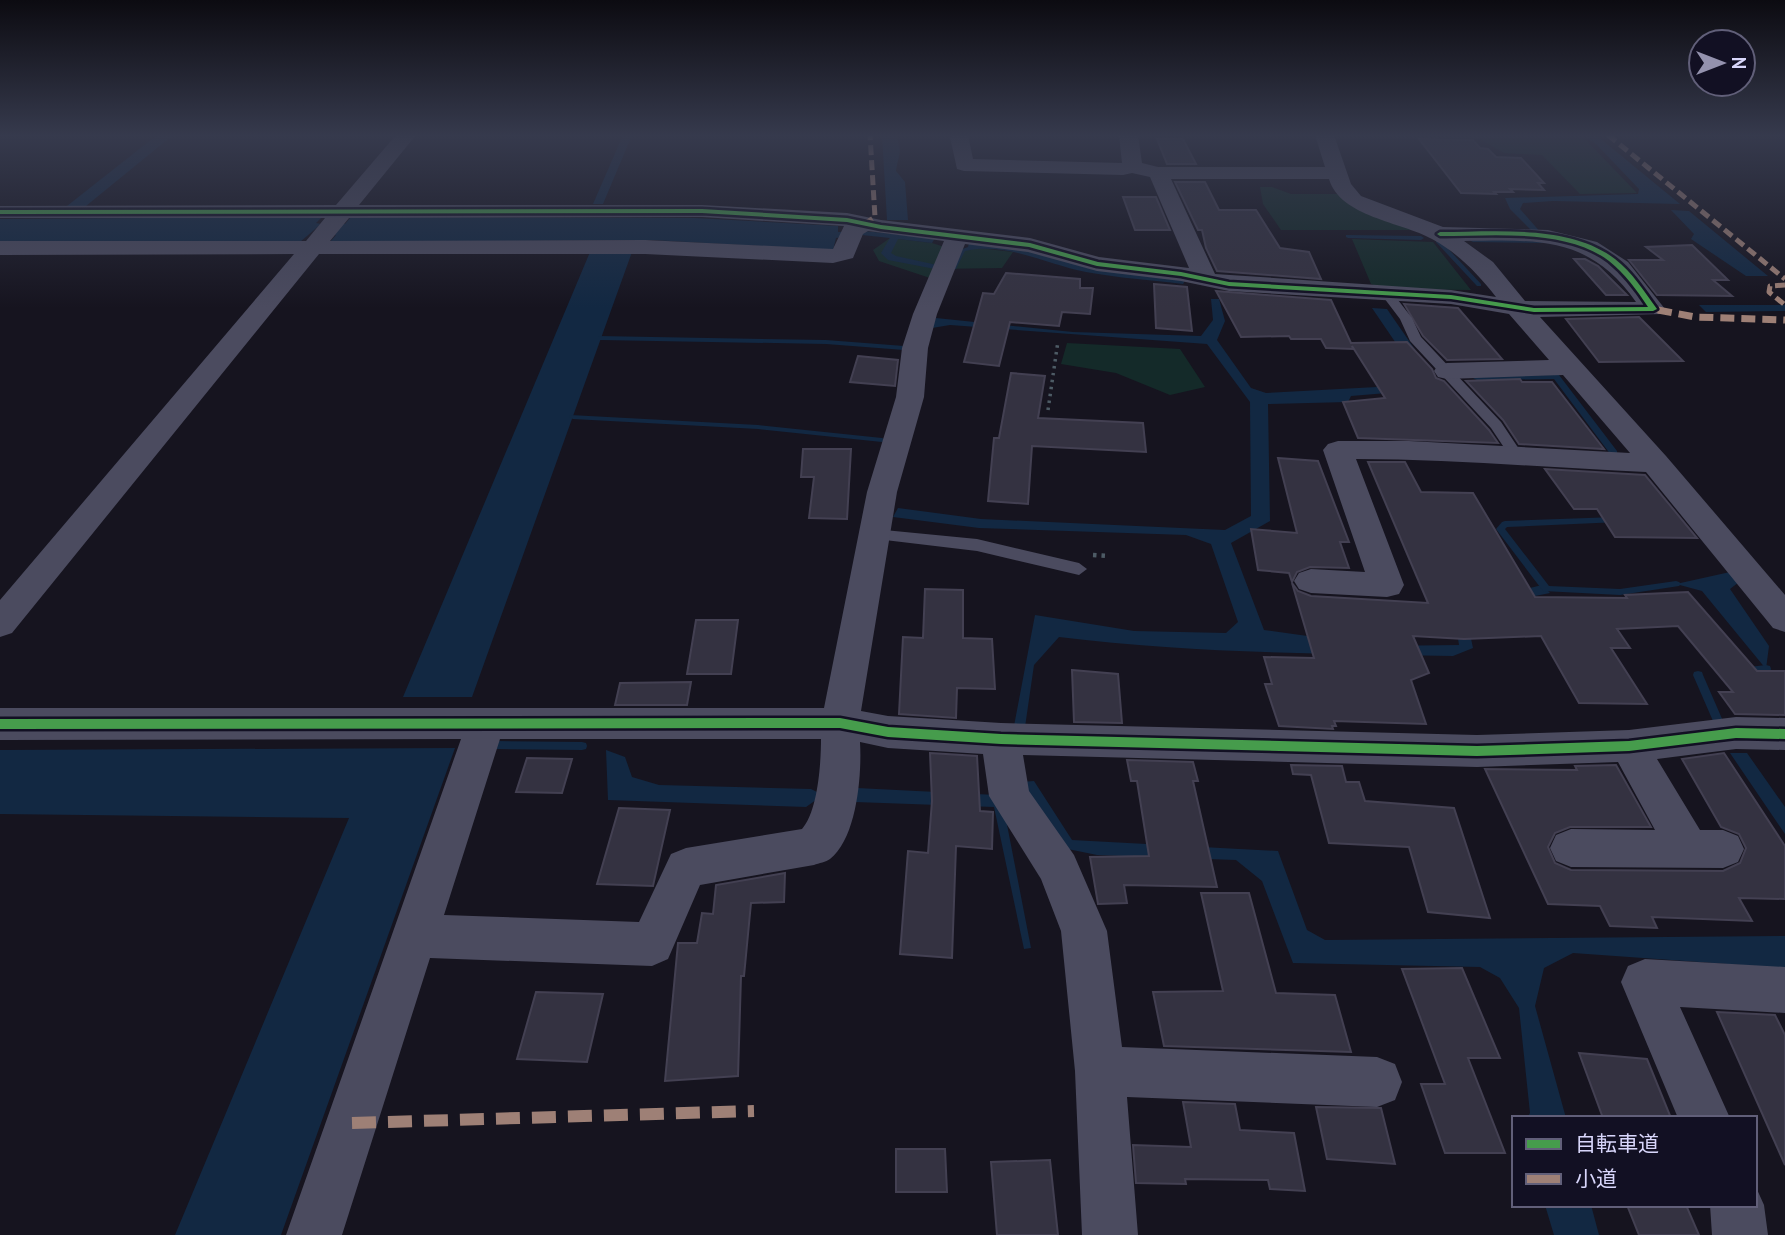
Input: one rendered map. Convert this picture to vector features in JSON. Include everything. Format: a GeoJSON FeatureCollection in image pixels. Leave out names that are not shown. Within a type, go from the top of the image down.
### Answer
{"type":"FeatureCollection","features":[{"type":"Feature","properties":{"kind":"street"},"geometry":{"type":"LineString","coordinates":[[0,624],[357,193]]}},
{"type":"Feature","properties":{"kind":"street"},"geometry":{"type":"LineString","coordinates":[[1167,193],[1205,279]]}},
{"type":"Feature","properties":{"kind":"street"},"geometry":{"type":"LineString","coordinates":[[1347,193],[1354,200],[1440,234],[1485,267],[1516,306],[1655,463],[1771,585],[1785,619]]}},
{"type":"Feature","properties":{"kind":"street"},"geometry":{"type":"LineString","coordinates":[[0,247],[702,211],[856,231],[957,236],[1030,245],[1097,264],[1229,284],[1451,298],[1534,310],[1653,309],[1639,287],[1608,257],[1587,245],[1535,237],[1440,234]]}},
{"type":"Feature","properties":{"kind":"street"},"geometry":{"type":"LineString","coordinates":[[0,212],[832,256],[845,253],[856,231]]}},
{"type":"Feature","properties":{"kind":"street"},"geometry":{"type":"LineString","coordinates":[[414,936],[652,944],[686,868],[814,846],[830,827],[841,757],[840,723],[885,482],[910,397],[915,348],[925,314],[957,236]]}},
{"type":"Feature","properties":{"kind":"street"},"geometry":{"type":"LineString","coordinates":[[1447,371],[1570,367]]}},
{"type":"Feature","properties":{"kind":"street"},"geometry":{"type":"LineString","coordinates":[[1311,581],[1387,585],[1338,450],[1409,450],[1518,458],[1655,463]]}},
{"type":"Feature","properties":{"kind":"street"},"geometry":{"type":"LineString","coordinates":[[314,1235],[486,723]]}},
{"type":"Feature","properties":{"kind":"street"},"geometry":{"type":"LineString","coordinates":[[0,724],[840,723],[888,732],[1001,739],[1477,751],[1629,746],[1736,733],[1785,734]]}},
{"type":"Feature","properties":{"kind":"street"},"geometry":{"type":"LineString","coordinates":[[1001,739],[1009,796],[1059,869],[1084,931],[1100,1071],[1110,1235]]}},
{"type":"Feature","properties":{"kind":"street"},"geometry":{"type":"LineString","coordinates":[[1571,848],[1705,849],[1629,746]]}},
{"type":"Feature","properties":{"kind":"street"},"geometry":{"type":"LineString","coordinates":[[1703,1116],[1645,982],[1785,990]]}},
{"type":"Feature","properties":{"kind":"street"},"geometry":{"type":"LineString","coordinates":[[1100,1071],[1377,1082]]}},
{"type":"Feature","properties":{"kind":"street"},"geometry":{"type":"LineString","coordinates":[[1737,1207],[1740,1235]]}},
{"type":"Feature","properties":{"kind":"lane"},"geometry":{"type":"LineString","coordinates":[[1387,293],[1406,318],[1415,338],[1496,425],[1518,458]]}},
{"type":"Feature","properties":{"kind":"lane"},"geometry":{"type":"LineString","coordinates":[[874,534],[977,545],[1079,569]]}},
{"type":"Feature","properties":{"kind":"path"},"geometry":{"type":"LineString","coordinates":[[1048,410],[1058,341]]}},
{"type":"Feature","properties":{"kind":"green space"},"geometry":{"type":"Polygon","coordinates":[[[1261,193],[1337,194],[1355,207],[1415,230],[1281,230],[1263,204],[1261,193]]]}},
{"type":"Feature","properties":{"kind":"green space"},"geometry":{"type":"Polygon","coordinates":[[[1579,193],[1637,193],[1580,194],[1579,193]]]}},
{"type":"Feature","properties":{"kind":"green space"},"geometry":{"type":"Polygon","coordinates":[[[890,238],[932,243],[957,251],[979,248],[1013,252],[1002,268],[935,269],[930,278],[879,261],[873,250],[890,238]]]}},
{"type":"Feature","properties":{"kind":"green space"},"geometry":{"type":"Polygon","coordinates":[[[1352,239],[1433,242],[1471,290],[1385,289],[1371,284],[1352,239]]]}},
{"type":"Feature","properties":{"kind":"green space"},"geometry":{"type":"Polygon","coordinates":[[[1067,343],[1180,349],[1205,387],[1170,395],[1116,373],[1061,364],[1067,343]]]}},
{"type":"Feature","properties":{"kind":"water"},"geometry":{"type":"Polygon","coordinates":[[[84,193],[102,193],[86,206],[67,206],[84,193]]]}},
{"type":"Feature","properties":{"kind":"water"},"geometry":{"type":"Polygon","coordinates":[[[598,193],[608,193],[603,204],[593,204],[598,193]]]}},
{"type":"Feature","properties":{"kind":"water"},"geometry":{"type":"Polygon","coordinates":[[[885,193],[906,193],[908,220],[887,220],[885,193]]]}},
{"type":"Feature","properties":{"kind":"water"},"geometry":{"type":"Polygon","coordinates":[[[1666,193],[1680,204],[1553,201],[1523,203],[1520,209],[1542,234],[1535,234],[1510,209],[1505,198],[1666,193]]]}},
{"type":"Feature","properties":{"kind":"water"},"geometry":{"type":"Polygon","coordinates":[[[1671,210],[1689,211],[1768,276],[1746,276],[1691,239],[1694,234],[1671,210]]]}},
{"type":"Feature","properties":{"kind":"water"},"geometry":{"type":"Polygon","coordinates":[[[322,217],[316,223],[321,224],[300,242],[0,243],[0,219],[322,217]]]}},
{"type":"Feature","properties":{"kind":"water"},"geometry":{"type":"Polygon","coordinates":[[[351,217],[695,218],[838,226],[838,232],[843,232],[842,237],[836,238],[833,250],[652,240],[330,242],[336,235],[330,234],[339,224],[345,224],[351,217]]]}},
{"type":"Feature","properties":{"kind":"water"},"geometry":{"type":"Polygon","coordinates":[[[863,231],[935,238],[932,243],[898,239],[891,253],[937,265],[935,269],[888,260],[881,253],[890,238],[862,235],[863,231]]]}},
{"type":"Feature","properties":{"kind":"water"},"geometry":{"type":"Polygon","coordinates":[[[969,243],[1032,250],[1186,279],[1183,284],[1098,274],[996,249],[965,251],[956,269],[949,269],[957,251],[968,247],[969,243]]]}},
{"type":"Feature","properties":{"kind":"water"},"geometry":{"type":"Polygon","coordinates":[[[590,252],[632,252],[472,697],[403,697],[590,252]]]}},
{"type":"Feature","properties":{"kind":"water"},"geometry":{"type":"Polygon","coordinates":[[[1211,299],[1219,299],[1225,321],[1217,340],[1251,388],[1266,393],[1414,385],[1419,377],[1372,308],[1387,309],[1436,380],[1435,389],[1351,396],[1348,402],[1268,404],[1270,521],[1231,543],[1264,630],[1379,646],[1459,645],[1453,607],[1542,585],[1550,593],[1474,608],[1466,615],[1473,648],[1453,656],[1206,650],[1059,637],[1034,665],[1025,727],[1014,726],[1035,615],[1134,631],[1226,633],[1238,622],[1211,544],[1186,535],[979,528],[893,517],[898,508],[981,519],[1225,530],[1251,516],[1250,402],[1207,344],[950,325],[932,328],[936,318],[1073,332],[1201,336],[1213,320],[1211,299]]]}},
{"type":"Feature","properties":{"kind":"water"},"geometry":{"type":"Polygon","coordinates":[[[1699,305],[1785,305],[1785,311],[1706,312],[1699,305]]]}},
{"type":"Feature","properties":{"kind":"water"},"geometry":{"type":"Polygon","coordinates":[[[1730,572],[1739,582],[1730,589],[1769,646],[1766,669],[1702,591],[1676,584],[1730,572]]]}},
{"type":"Feature","properties":{"kind":"water"},"geometry":{"type":"Polygon","coordinates":[[[455,748],[281,1235],[175,1235],[349,818],[0,814],[0,750],[455,748]]]}},
{"type":"Feature","properties":{"kind":"water"},"geometry":{"type":"Polygon","coordinates":[[[606,750],[625,757],[632,777],[659,785],[811,789],[823,795],[806,807],[608,800],[606,750]]]}},
{"type":"Feature","properties":{"kind":"water"},"geometry":{"type":"Polygon","coordinates":[[[1730,753],[1747,753],[1785,807],[1785,834],[1730,753]]]}},
{"type":"Feature","properties":{"kind":"water"},"geometry":{"type":"Polygon","coordinates":[[[1034,781],[1072,840],[1278,851],[1307,930],[1325,940],[1785,936],[1785,968],[1573,953],[1544,968],[1535,1006],[1565,1116],[1528,1116],[1519,1008],[1500,978],[1480,967],[1293,963],[1262,881],[1236,860],[1097,855],[1058,847],[1021,782],[1034,781]]]}},
{"type":"Feature","properties":{"kind":"water"},"geometry":{"type":"Polygon","coordinates":[[[857,788],[996,795],[1003,804],[1031,948],[1024,949],[994,807],[855,802],[857,788]]]}},
{"type":"Feature","properties":{"kind":"water"},"geometry":{"type":"Polygon","coordinates":[[[1546,1207],[1592,1207],[1599,1235],[1554,1235],[1546,1207]]]}},
{"type":"Feature","properties":{"kind":"building"},"geometry":{"type":"Polygon","coordinates":[[[1180,193],[1210,193],[1219,210],[1256,210],[1280,248],[1309,252],[1321,279],[1217,271],[1206,248],[1202,230],[1198,230],[1180,193]]]}},
{"type":"Feature","properties":{"kind":"building"},"geometry":{"type":"Polygon","coordinates":[[[1123,197],[1156,197],[1170,230],[1135,230],[1123,197]]]}},
{"type":"Feature","properties":{"kind":"building"},"geometry":{"type":"Polygon","coordinates":[[[1692,245],[1728,280],[1713,280],[1732,296],[1657,295],[1629,260],[1663,260],[1646,247],[1692,245]]]}},
{"type":"Feature","properties":{"kind":"building"},"geometry":{"type":"Polygon","coordinates":[[[1574,259],[1585,259],[1598,266],[1627,295],[1606,295],[1574,259]]]}},
{"type":"Feature","properties":{"kind":"building"},"geometry":{"type":"Polygon","coordinates":[[[1006,273],[1080,279],[1080,288],[1093,288],[1090,314],[1062,312],[1059,326],[1010,322],[999,366],[964,362],[983,293],[994,294],[1006,273]]]}},
{"type":"Feature","properties":{"kind":"building"},"geometry":{"type":"Polygon","coordinates":[[[1154,284],[1187,287],[1192,331],[1156,328],[1154,284]]]}},
{"type":"Feature","properties":{"kind":"building"},"geometry":{"type":"Polygon","coordinates":[[[1216,291],[1331,300],[1351,343],[1407,342],[1432,369],[1436,378],[1444,381],[1498,443],[1358,438],[1343,402],[1385,398],[1352,346],[1353,349],[1326,348],[1321,339],[1291,339],[1289,336],[1241,337],[1216,291]]]}},
{"type":"Feature","properties":{"kind":"building"},"geometry":{"type":"Polygon","coordinates":[[[1404,304],[1458,308],[1502,359],[1447,360],[1423,336],[1404,304]]]}},
{"type":"Feature","properties":{"kind":"building"},"geometry":{"type":"Polygon","coordinates":[[[1639,317],[1683,361],[1599,362],[1566,319],[1639,317]]]}},
{"type":"Feature","properties":{"kind":"building"},"geometry":{"type":"Polygon","coordinates":[[[858,356],[898,360],[895,386],[850,382],[858,356]]]}},
{"type":"Feature","properties":{"kind":"building"},"geometry":{"type":"Polygon","coordinates":[[[1011,373],[1045,376],[1038,418],[1143,423],[1146,452],[1032,446],[1028,504],[988,501],[994,438],[999,438],[1011,373]]]}},
{"type":"Feature","properties":{"kind":"building"},"geometry":{"type":"Polygon","coordinates":[[[1520,379],[1522,382],[1552,382],[1604,449],[1519,444],[1503,420],[1466,381],[1520,379]]]}},
{"type":"Feature","properties":{"kind":"building"},"geometry":{"type":"Polygon","coordinates":[[[803,449],[851,449],[847,519],[809,518],[814,477],[801,477],[803,449]]]}},
{"type":"Feature","properties":{"kind":"building"},"geometry":{"type":"Polygon","coordinates":[[[1278,458],[1318,461],[1349,542],[1340,542],[1349,568],[1310,567],[1297,572],[1292,582],[1289,573],[1258,570],[1251,529],[1297,533],[1278,458]]]}},
{"type":"Feature","properties":{"kind":"building"},"geometry":{"type":"Polygon","coordinates":[[[1368,462],[1405,462],[1421,492],[1473,493],[1535,597],[1627,598],[1625,595],[1688,592],[1757,671],[1785,671],[1785,715],[1735,714],[1719,692],[1733,692],[1678,626],[1617,629],[1630,648],[1611,648],[1647,704],[1579,703],[1541,636],[1464,639],[1413,636],[1429,673],[1411,680],[1426,724],[1334,721],[1336,726],[1332,726],[1333,729],[1279,726],[1265,684],[1272,684],[1264,657],[1314,658],[1292,583],[1298,591],[1311,596],[1428,603],[1368,462]]]}},
{"type":"Feature","properties":{"kind":"building"},"geometry":{"type":"Polygon","coordinates":[[[1545,469],[1645,475],[1697,538],[1615,537],[1597,509],[1574,509],[1545,469]]]}},
{"type":"Feature","properties":{"kind":"building"},"geometry":{"type":"Polygon","coordinates":[[[925,589],[963,590],[963,638],[992,639],[995,689],[957,688],[956,718],[899,714],[903,637],[923,638],[925,589]]]}},
{"type":"Feature","properties":{"kind":"building"},"geometry":{"type":"Polygon","coordinates":[[[696,620],[738,620],[731,674],[687,674],[696,620]]]}},
{"type":"Feature","properties":{"kind":"building"},"geometry":{"type":"Polygon","coordinates":[[[1072,670],[1118,674],[1122,723],[1074,722],[1072,670]]]}},
{"type":"Feature","properties":{"kind":"building"},"geometry":{"type":"Polygon","coordinates":[[[691,682],[687,705],[615,705],[620,683],[691,682]]]}},
{"type":"Feature","properties":{"kind":"building"},"geometry":{"type":"Polygon","coordinates":[[[930,753],[977,756],[980,811],[993,812],[992,849],[956,846],[952,958],[900,954],[908,851],[928,853],[932,801],[930,753]]]}},
{"type":"Feature","properties":{"kind":"building"},"geometry":{"type":"Polygon","coordinates":[[[1724,753],[1785,846],[1785,899],[1739,898],[1752,921],[1652,917],[1657,928],[1610,926],[1600,906],[1548,904],[1485,769],[1577,770],[1575,766],[1616,765],[1651,827],[1570,827],[1555,833],[1548,847],[1555,863],[1571,870],[1723,871],[1740,863],[1746,848],[1739,834],[1721,827],[1682,759],[1724,753]]]}},
{"type":"Feature","properties":{"kind":"building"},"geometry":{"type":"Polygon","coordinates":[[[527,758],[572,759],[562,793],[516,792],[527,758]]]}},
{"type":"Feature","properties":{"kind":"building"},"geometry":{"type":"Polygon","coordinates":[[[1127,760],[1193,762],[1198,781],[1193,781],[1217,887],[1124,885],[1127,903],[1098,904],[1090,857],[1149,856],[1137,781],[1131,781],[1127,760]]]}},
{"type":"Feature","properties":{"kind":"building"},"geometry":{"type":"Polygon","coordinates":[[[1291,765],[1342,766],[1346,782],[1359,782],[1365,801],[1454,808],[1490,918],[1428,912],[1409,847],[1329,843],[1311,775],[1293,774],[1291,765]]]}},
{"type":"Feature","properties":{"kind":"building"},"geometry":{"type":"Polygon","coordinates":[[[619,808],[670,810],[653,886],[597,884],[619,808]]]}},
{"type":"Feature","properties":{"kind":"building"},"geometry":{"type":"Polygon","coordinates":[[[785,873],[784,902],[751,903],[744,976],[741,976],[738,1076],[665,1081],[678,943],[697,943],[702,913],[713,914],[716,885],[785,873]]]}},
{"type":"Feature","properties":{"kind":"building"},"geometry":{"type":"Polygon","coordinates":[[[1201,893],[1249,893],[1276,993],[1335,995],[1351,1052],[1164,1046],[1153,992],[1223,991],[1201,893]]]}},
{"type":"Feature","properties":{"kind":"building"},"geometry":{"type":"Polygon","coordinates":[[[1462,968],[1500,1058],[1468,1058],[1505,1153],[1445,1153],[1421,1084],[1445,1084],[1402,969],[1462,968]]]}},
{"type":"Feature","properties":{"kind":"building"},"geometry":{"type":"Polygon","coordinates":[[[536,992],[603,994],[587,1062],[517,1059],[536,992]]]}},
{"type":"Feature","properties":{"kind":"building"},"geometry":{"type":"Polygon","coordinates":[[[1717,1012],[1775,1015],[1785,1035],[1785,1165],[1717,1012]]]}},
{"type":"Feature","properties":{"kind":"building"},"geometry":{"type":"Polygon","coordinates":[[[1579,1053],[1647,1059],[1670,1116],[1602,1116],[1579,1053]]]}},
{"type":"Feature","properties":{"kind":"building"},"geometry":{"type":"Polygon","coordinates":[[[1183,1102],[1235,1104],[1240,1130],[1294,1133],[1305,1191],[1270,1189],[1268,1180],[1185,1179],[1186,1184],[1136,1183],[1133,1145],[1191,1147],[1183,1102]]]}},
{"type":"Feature","properties":{"kind":"building"},"geometry":{"type":"Polygon","coordinates":[[[1316,1107],[1381,1108],[1395,1164],[1327,1159],[1316,1107]]]}},
{"type":"Feature","properties":{"kind":"building"},"geometry":{"type":"Polygon","coordinates":[[[896,1149],[945,1149],[947,1192],[896,1192],[896,1149]]]}},
{"type":"Feature","properties":{"kind":"building"},"geometry":{"type":"Polygon","coordinates":[[[1050,1160],[1058,1235],[997,1235],[991,1162],[1050,1160]]]}},
{"type":"Feature","properties":{"kind":"building"},"geometry":{"type":"Polygon","coordinates":[[[1628,1207],[1687,1207],[1699,1235],[1639,1235],[1628,1207]]]}},
{"type":"Feature","properties":{"kind":"waterway"},"geometry":{"type":"LineString","coordinates":[[1348,236],[1421,238]]}},
{"type":"Feature","properties":{"kind":"waterway"},"geometry":{"type":"LineString","coordinates":[[1473,240],[1543,241]]}},
{"type":"Feature","properties":{"kind":"waterway"},"geometry":{"type":"LineString","coordinates":[[1438,241],[1479,285]]}},
{"type":"Feature","properties":{"kind":"waterway"},"geometry":{"type":"LineString","coordinates":[[601,338],[826,342],[904,348]]}},
{"type":"Feature","properties":{"kind":"waterway"},"geometry":{"type":"LineString","coordinates":[[1477,378],[1556,377],[1614,453]]}},
{"type":"Feature","properties":{"kind":"waterway"},"geometry":{"type":"LineString","coordinates":[[573,417],[758,427],[882,440]]}},
{"type":"Feature","properties":{"kind":"waterway"},"geometry":{"type":"LineString","coordinates":[[1616,520],[1505,524],[1500,529],[1546,589],[1620,592],[1676,584]]}},
{"type":"Feature","properties":{"kind":"waterway"},"geometry":{"type":"LineString","coordinates":[[1745,671],[1766,669]]}},
{"type":"Feature","properties":{"kind":"waterway"},"geometry":{"type":"LineString","coordinates":[[1698,675],[1718,721]]}},
{"type":"Feature","properties":{"kind":"waterway"},"geometry":{"type":"LineString","coordinates":[[497,745],[582,746]]}},
{"type":"Feature","properties":{"kind":"marked path"},"geometry":{"type":"LineString","coordinates":[[864,224],[875,217],[874,193]]}},
{"type":"Feature","properties":{"kind":"marked path"},"geometry":{"type":"LineString","coordinates":[[1679,193],[1785,279]]}},
{"type":"Feature","properties":{"kind":"marked path"},"geometry":{"type":"LineString","coordinates":[[1785,285],[1770,286],[1769,292],[1785,305]]}},
{"type":"Feature","properties":{"kind":"marked path"},"geometry":{"type":"LineString","coordinates":[[1653,309],[1695,317],[1785,320]]}},
{"type":"Feature","properties":{"kind":"marked path"},"geometry":{"type":"LineString","coordinates":[[352,1123],[754,1111]]}},
{"type":"Feature","properties":{"kind":"cycle path"},"geometry":{"type":"LineString","coordinates":[[0,212],[702,211],[847,220],[881,227],[1030,245],[1097,264],[1181,274],[1229,284],[1451,297],[1534,310],[1653,309],[1620,267],[1589,247],[1570,241],[1526,235],[1440,234]]}},
{"type":"Feature","properties":{"kind":"cycle path"},"geometry":{"type":"LineString","coordinates":[[0,724],[840,723],[888,732],[1001,739],[1477,751],[1629,746],[1736,733],[1785,734]]}}]}
